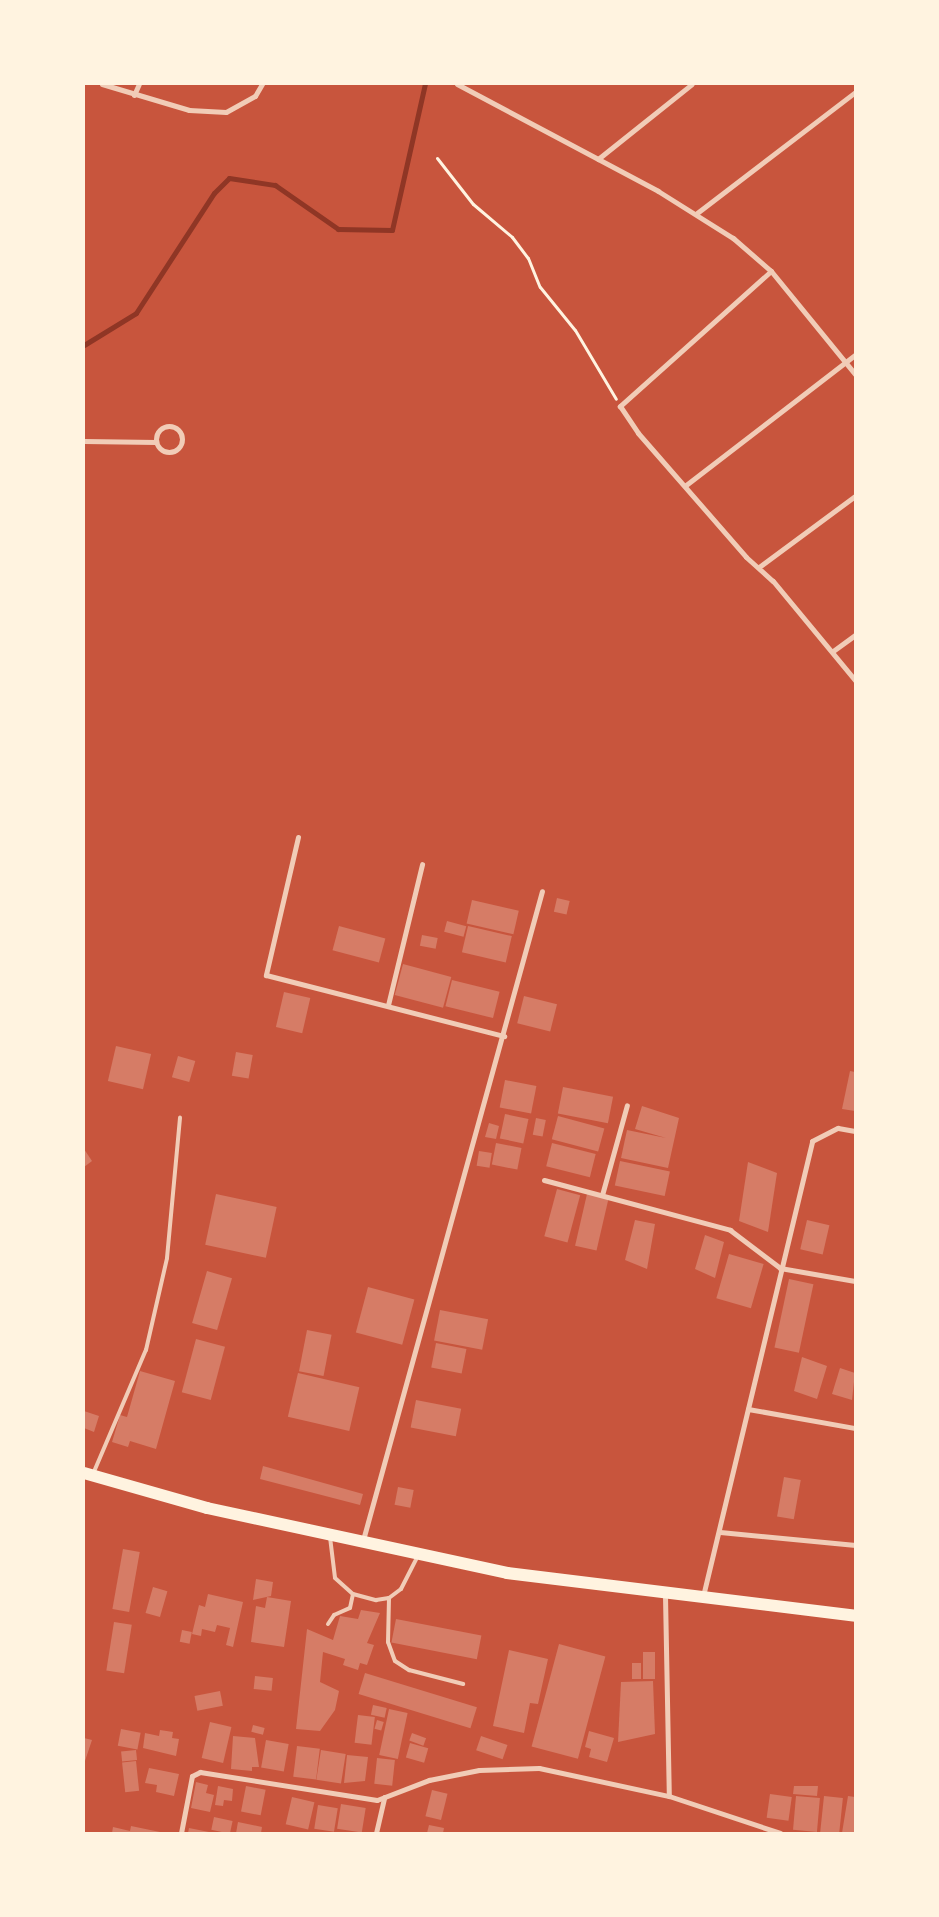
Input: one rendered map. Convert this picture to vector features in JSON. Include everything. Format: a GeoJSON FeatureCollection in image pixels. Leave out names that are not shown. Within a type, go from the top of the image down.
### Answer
{"type":"FeatureCollection","features":[{"type":"Feature","properties":{"kind":"main road"},"geometry":{"type":"LineString","coordinates":[[88,1474],[330,1538],[507,1573],[665,1596],[855,1616]]}},
{"type":"Feature","properties":{"kind":"street"},"geometry":{"type":"LineString","coordinates":[[102,84],[189,110],[226,112],[254,96],[262,84]]}},
{"type":"Feature","properties":{"kind":"street"},"geometry":{"type":"LineString","coordinates":[[134,95],[139,84]]}},
{"type":"Feature","properties":{"kind":"street"},"geometry":{"type":"LineString","coordinates":[[458,84],[697,214],[771,271],[855,374]]}},
{"type":"Feature","properties":{"kind":"street"},"geometry":{"type":"LineString","coordinates":[[598,159],[692,84]]}},
{"type":"Feature","properties":{"kind":"street"},"geometry":{"type":"LineString","coordinates":[[697,214],[855,92]]}},
{"type":"Feature","properties":{"kind":"street"},"geometry":{"type":"LineString","coordinates":[[771,271],[620,406],[638,433],[833,651],[855,680]]}},
{"type":"Feature","properties":{"kind":"street"},"geometry":{"type":"LineString","coordinates":[[686,485],[855,354]]}},
{"type":"Feature","properties":{"kind":"street"},"geometry":{"type":"LineString","coordinates":[[84,441],[156,442],[164,451],[173,452],[183,440],[180,431],[168,425],[160,429],[156,442]]}},
{"type":"Feature","properties":{"kind":"street"},"geometry":{"type":"LineString","coordinates":[[759,568],[855,496]]}},
{"type":"Feature","properties":{"kind":"street"},"geometry":{"type":"LineString","coordinates":[[833,651],[855,634]]}},
{"type":"Feature","properties":{"kind":"street"},"geometry":{"type":"LineString","coordinates":[[298,837],[266,975],[504,1036]]}},
{"type":"Feature","properties":{"kind":"street"},"geometry":{"type":"LineString","coordinates":[[388,1005],[422,864]]}},
{"type":"Feature","properties":{"kind":"street"},"geometry":{"type":"LineString","coordinates":[[362,1543],[504,1036],[542,891]]}},
{"type":"Feature","properties":{"kind":"street"},"geometry":{"type":"LineString","coordinates":[[602,1195],[627,1105]]}},
{"type":"Feature","properties":{"kind":"street"},"geometry":{"type":"LineString","coordinates":[[702,1599],[720,1532],[780,1268],[812,1140],[823,1132],[838,1128],[855,1130]]}},
{"type":"Feature","properties":{"kind":"street"},"geometry":{"type":"LineString","coordinates":[[544,1180],[730,1230],[780,1268],[855,1281]]}},
{"type":"Feature","properties":{"kind":"street"},"geometry":{"type":"LineString","coordinates":[[748,1409],[855,1428]]}},
{"type":"Feature","properties":{"kind":"street"},"geometry":{"type":"LineString","coordinates":[[720,1532],[855,1545]]}},
{"type":"Feature","properties":{"kind":"street"},"geometry":{"type":"LineString","coordinates":[[665,1596],[669,1796]]}},
{"type":"Feature","properties":{"kind":"street"},"geometry":{"type":"LineString","coordinates":[[181,1833],[192,1776],[200,1772],[377,1800],[429,1780],[479,1770],[539,1768],[669,1796],[780,1833]]}},
{"type":"Feature","properties":{"kind":"street"},"geometry":{"type":"LineString","coordinates":[[376,1833],[384,1797]]}},
{"type":"Feature","properties":{"kind":"lane"},"geometry":{"type":"LineString","coordinates":[[88,1474],[146,1350],[167,1258],[180,1118]]}},
{"type":"Feature","properties":{"kind":"lane"},"geometry":{"type":"LineString","coordinates":[[330,1538],[335,1578],[353,1594],[389,1598],[401,1589],[418,1555]]}},
{"type":"Feature","properties":{"kind":"lane"},"geometry":{"type":"LineString","coordinates":[[328,1624],[334,1615],[350,1608],[353,1594]]}},
{"type":"Feature","properties":{"kind":"lane"},"geometry":{"type":"LineString","coordinates":[[389,1598],[388,1642],[394,1661],[409,1670],[464,1684]]}},
{"type":"Feature","properties":{"kind":"path"},"geometry":{"type":"LineString","coordinates":[[437,158],[473,204],[512,237],[528,258],[540,287],[574,330],[620,406]]}},
{"type":"Feature","properties":{"kind":"building"},"geometry":{"type":"Polygon","coordinates":[[[557,898],[570,901],[567,915],[554,912],[557,898]]]}},
{"type":"Feature","properties":{"kind":"building"},"geometry":{"type":"Polygon","coordinates":[[[472,900],[519,911],[513,934],[467,923],[472,900]]]}},
{"type":"Feature","properties":{"kind":"building"},"geometry":{"type":"Polygon","coordinates":[[[447,921],[466,926],[463,937],[444,932],[447,921]]]}},
{"type":"Feature","properties":{"kind":"building"},"geometry":{"type":"Polygon","coordinates":[[[339,926],[385,938],[379,963],[333,950],[339,926]]]}},
{"type":"Feature","properties":{"kind":"building"},"geometry":{"type":"Polygon","coordinates":[[[468,926],[512,936],[506,962],[462,952],[468,926]]]}},
{"type":"Feature","properties":{"kind":"building"},"geometry":{"type":"Polygon","coordinates":[[[422,935],[438,938],[436,949],[420,946],[422,935]]]}},
{"type":"Feature","properties":{"kind":"building"},"geometry":{"type":"Polygon","coordinates":[[[403,964],[451,977],[443,1008],[395,995],[403,964]]]}},
{"type":"Feature","properties":{"kind":"building"},"geometry":{"type":"Polygon","coordinates":[[[452,980],[500,992],[493,1018],[445,1006],[452,980]]]}},
{"type":"Feature","properties":{"kind":"building"},"geometry":{"type":"Polygon","coordinates":[[[284,992],[310,998],[302,1033],[276,1027],[284,992]]]}},
{"type":"Feature","properties":{"kind":"building"},"geometry":{"type":"Polygon","coordinates":[[[524,996],[557,1004],[550,1031],[517,1023],[524,996]]]}},
{"type":"Feature","properties":{"kind":"building"},"geometry":{"type":"Polygon","coordinates":[[[116,1046],[151,1054],[143,1089],[108,1081],[116,1046]]]}},
{"type":"Feature","properties":{"kind":"building"},"geometry":{"type":"Polygon","coordinates":[[[236,1052],[253,1055],[249,1079],[232,1076],[236,1052]]]}},
{"type":"Feature","properties":{"kind":"building"},"geometry":{"type":"Polygon","coordinates":[[[178,1056],[195,1061],[189,1082],[172,1077],[178,1056]]]}},
{"type":"Feature","properties":{"kind":"building"},"geometry":{"type":"Polygon","coordinates":[[[850,1071],[855,1072],[855,1111],[842,1109],[850,1071]]]}},
{"type":"Feature","properties":{"kind":"building"},"geometry":{"type":"Polygon","coordinates":[[[505,1080],[536,1086],[531,1114],[500,1107],[505,1080]]]}},
{"type":"Feature","properties":{"kind":"building"},"geometry":{"type":"Polygon","coordinates":[[[563,1087],[613,1097],[608,1123],[558,1114],[563,1087]]]}},
{"type":"Feature","properties":{"kind":"building"},"geometry":{"type":"Polygon","coordinates":[[[642,1106],[679,1118],[668,1168],[621,1158],[627,1130],[666,1138],[635,1129],[642,1106]]]}},
{"type":"Feature","properties":{"kind":"building"},"geometry":{"type":"Polygon","coordinates":[[[505,1114],[528,1119],[523,1143],[500,1138],[505,1114]]]}},
{"type":"Feature","properties":{"kind":"building"},"geometry":{"type":"Polygon","coordinates":[[[558,1116],[604,1128],[598,1152],[552,1139],[558,1116]]]}},
{"type":"Feature","properties":{"kind":"building"},"geometry":{"type":"Polygon","coordinates":[[[536,1118],[546,1120],[543,1137],[533,1135],[536,1118]]]}},
{"type":"Feature","properties":{"kind":"building"},"geometry":{"type":"Polygon","coordinates":[[[489,1123],[499,1126],[496,1139],[485,1137],[489,1123]]]}},
{"type":"Feature","properties":{"kind":"building"},"geometry":{"type":"Polygon","coordinates":[[[496,1143],[522,1148],[517,1170],[492,1165],[496,1143]]]}},
{"type":"Feature","properties":{"kind":"building"},"geometry":{"type":"Polygon","coordinates":[[[552,1143],[596,1154],[590,1177],[546,1166],[552,1143]]]}},
{"type":"Feature","properties":{"kind":"building"},"geometry":{"type":"Polygon","coordinates":[[[84,1149],[92,1161],[84,1167],[84,1149]]]}},
{"type":"Feature","properties":{"kind":"building"},"geometry":{"type":"Polygon","coordinates":[[[479,1151],[492,1153],[489,1168],[477,1166],[479,1151]]]}},
{"type":"Feature","properties":{"kind":"building"},"geometry":{"type":"Polygon","coordinates":[[[620,1161],[670,1172],[665,1196],[615,1185],[620,1161]]]}},
{"type":"Feature","properties":{"kind":"building"},"geometry":{"type":"Polygon","coordinates":[[[748,1162],[777,1173],[768,1232],[739,1221],[748,1162]]]}},
{"type":"Feature","properties":{"kind":"building"},"geometry":{"type":"Polygon","coordinates":[[[557,1189],[580,1195],[568,1243],[544,1236],[557,1189]]]}},
{"type":"Feature","properties":{"kind":"building"},"geometry":{"type":"Polygon","coordinates":[[[216,1194],[277,1207],[266,1258],[205,1245],[216,1194]]]}},
{"type":"Feature","properties":{"kind":"building"},"geometry":{"type":"Polygon","coordinates":[[[587,1194],[608,1199],[597,1251],[575,1246],[587,1194]]]}},
{"type":"Feature","properties":{"kind":"building"},"geometry":{"type":"Polygon","coordinates":[[[635,1220],[655,1224],[647,1269],[625,1260],[635,1220]]]}},
{"type":"Feature","properties":{"kind":"building"},"geometry":{"type":"Polygon","coordinates":[[[807,1220],[829,1225],[823,1254],[800,1249],[807,1220]]]}},
{"type":"Feature","properties":{"kind":"building"},"geometry":{"type":"Polygon","coordinates":[[[705,1235],[724,1242],[715,1278],[695,1269],[705,1235]]]}},
{"type":"Feature","properties":{"kind":"building"},"geometry":{"type":"Polygon","coordinates":[[[729,1254],[764,1264],[751,1308],[716,1298],[729,1254]]]}},
{"type":"Feature","properties":{"kind":"building"},"geometry":{"type":"Polygon","coordinates":[[[207,1271],[232,1278],[217,1330],[192,1323],[207,1271]]]}},
{"type":"Feature","properties":{"kind":"building"},"geometry":{"type":"Polygon","coordinates":[[[789,1279],[813,1284],[799,1353],[774,1347],[789,1279]]]}},
{"type":"Feature","properties":{"kind":"building"},"geometry":{"type":"Polygon","coordinates":[[[368,1287],[414,1299],[402,1345],[356,1332],[368,1287]]]}},
{"type":"Feature","properties":{"kind":"building"},"geometry":{"type":"Polygon","coordinates":[[[440,1310],[488,1319],[482,1350],[434,1340],[440,1310]]]}},
{"type":"Feature","properties":{"kind":"building"},"geometry":{"type":"Polygon","coordinates":[[[307,1330],[332,1335],[324,1376],[299,1371],[307,1330]]]}},
{"type":"Feature","properties":{"kind":"building"},"geometry":{"type":"Polygon","coordinates":[[[196,1339],[225,1347],[211,1400],[182,1392],[196,1339]]]}},
{"type":"Feature","properties":{"kind":"building"},"geometry":{"type":"Polygon","coordinates":[[[436,1343],[466,1349],[462,1373],[431,1368],[436,1343]]]}},
{"type":"Feature","properties":{"kind":"building"},"geometry":{"type":"Polygon","coordinates":[[[802,1357],[827,1366],[817,1399],[794,1391],[802,1357]]]}},
{"type":"Feature","properties":{"kind":"building"},"geometry":{"type":"Polygon","coordinates":[[[840,1368],[855,1373],[852,1400],[832,1394],[840,1368]]]}},
{"type":"Feature","properties":{"kind":"building"},"geometry":{"type":"Polygon","coordinates":[[[140,1371],[175,1381],[156,1449],[130,1441],[128,1447],[112,1442],[120,1415],[127,1417],[140,1371]]]}},
{"type":"Feature","properties":{"kind":"building"},"geometry":{"type":"Polygon","coordinates":[[[298,1373],[359,1387],[349,1431],[288,1417],[298,1373]]]}},
{"type":"Feature","properties":{"kind":"building"},"geometry":{"type":"Polygon","coordinates":[[[416,1400],[461,1409],[456,1436],[411,1427],[416,1400]]]}},
{"type":"Feature","properties":{"kind":"building"},"geometry":{"type":"Polygon","coordinates":[[[84,1411],[99,1416],[94,1432],[84,1428],[84,1411]]]}},
{"type":"Feature","properties":{"kind":"building"},"geometry":{"type":"Polygon","coordinates":[[[263,1466],[363,1494],[360,1505],[260,1479],[263,1466]]]}},
{"type":"Feature","properties":{"kind":"building"},"geometry":{"type":"Polygon","coordinates":[[[784,1477],[801,1480],[794,1519],[777,1516],[784,1477]]]}},
{"type":"Feature","properties":{"kind":"building"},"geometry":{"type":"Polygon","coordinates":[[[398,1487],[414,1490],[410,1508],[395,1505],[398,1487]]]}},
{"type":"Feature","properties":{"kind":"building"},"geometry":{"type":"Polygon","coordinates":[[[123,1549],[140,1552],[129,1612],[112,1609],[123,1549]]]}},
{"type":"Feature","properties":{"kind":"building"},"geometry":{"type":"Polygon","coordinates":[[[256,1579],[273,1582],[271,1596],[253,1600],[256,1579]]]}},
{"type":"Feature","properties":{"kind":"building"},"geometry":{"type":"Polygon","coordinates":[[[153,1587],[167,1591],[160,1617],[146,1613],[153,1587]]]}},
{"type":"Feature","properties":{"kind":"building"},"geometry":{"type":"Polygon","coordinates":[[[208,1594],[243,1602],[233,1647],[226,1645],[230,1628],[217,1625],[215,1632],[202,1629],[201,1636],[192,1634],[199,1605],[205,1607],[208,1594]]]}},
{"type":"Feature","properties":{"kind":"building"},"geometry":{"type":"Polygon","coordinates":[[[267,1597],[291,1601],[284,1647],[251,1642],[256,1606],[265,1608],[267,1597]]]}},
{"type":"Feature","properties":{"kind":"building"},"geometry":{"type":"Polygon","coordinates":[[[361,1610],[380,1613],[367,1643],[374,1645],[367,1665],[360,1663],[358,1670],[343,1665],[345,1659],[323,1652],[320,1682],[339,1691],[335,1710],[320,1731],[296,1729],[307,1629],[333,1640],[340,1616],[358,1619],[361,1610]]]}},
{"type":"Feature","properties":{"kind":"building"},"geometry":{"type":"Polygon","coordinates":[[[396,1619],[481,1636],[477,1659],[391,1643],[396,1619]]]}},
{"type":"Feature","properties":{"kind":"building"},"geometry":{"type":"Polygon","coordinates":[[[114,1622],[132,1625],[124,1673],[106,1670],[114,1622]]]}},
{"type":"Feature","properties":{"kind":"building"},"geometry":{"type":"Polygon","coordinates":[[[182,1630],[192,1632],[190,1644],[180,1642],[182,1630]]]}},
{"type":"Feature","properties":{"kind":"building"},"geometry":{"type":"Polygon","coordinates":[[[559,1644],[605,1656],[578,1759],[532,1746],[559,1644]]]}},
{"type":"Feature","properties":{"kind":"building"},"geometry":{"type":"Polygon","coordinates":[[[509,1650],[548,1659],[538,1704],[530,1703],[524,1733],[493,1726],[509,1650]]]}},
{"type":"Feature","properties":{"kind":"building"},"geometry":{"type":"Polygon","coordinates":[[[643,1652],[655,1652],[655,1679],[643,1679],[643,1652]]]}},
{"type":"Feature","properties":{"kind":"building"},"geometry":{"type":"Polygon","coordinates":[[[632,1663],[641,1663],[641,1679],[632,1679],[632,1663]]]}},
{"type":"Feature","properties":{"kind":"building"},"geometry":{"type":"Polygon","coordinates":[[[365,1673],[477,1707],[470,1728],[359,1694],[365,1673]]]}},
{"type":"Feature","properties":{"kind":"building"},"geometry":{"type":"Polygon","coordinates":[[[255,1676],[273,1678],[272,1691],[254,1689],[255,1676]]]}},
{"type":"Feature","properties":{"kind":"building"},"geometry":{"type":"Polygon","coordinates":[[[653,1681],[655,1734],[618,1742],[621,1682],[653,1681]]]}},
{"type":"Feature","properties":{"kind":"building"},"geometry":{"type":"Polygon","coordinates":[[[220,1691],[223,1706],[197,1711],[194,1696],[220,1691]]]}},
{"type":"Feature","properties":{"kind":"building"},"geometry":{"type":"Polygon","coordinates":[[[373,1705],[387,1708],[385,1718],[371,1715],[373,1705]]]}},
{"type":"Feature","properties":{"kind":"building"},"geometry":{"type":"Polygon","coordinates":[[[389,1709],[408,1713],[398,1759],[379,1755],[389,1709]]]}},
{"type":"Feature","properties":{"kind":"building"},"geometry":{"type":"Polygon","coordinates":[[[358,1715],[375,1717],[371,1745],[355,1743],[358,1715]]]}},
{"type":"Feature","properties":{"kind":"building"},"geometry":{"type":"Polygon","coordinates":[[[377,1720],[384,1722],[381,1731],[375,1729],[377,1720]]]}},
{"type":"Feature","properties":{"kind":"building"},"geometry":{"type":"Polygon","coordinates":[[[210,1722],[231,1727],[223,1763],[202,1758],[210,1722]]]}},
{"type":"Feature","properties":{"kind":"building"},"geometry":{"type":"Polygon","coordinates":[[[253,1725],[265,1728],[263,1735],[251,1732],[253,1725]]]}},
{"type":"Feature","properties":{"kind":"building"},"geometry":{"type":"Polygon","coordinates":[[[121,1729],[141,1733],[137,1750],[118,1746],[121,1729]]]}},
{"type":"Feature","properties":{"kind":"building"},"geometry":{"type":"Polygon","coordinates":[[[160,1730],[173,1732],[172,1738],[179,1739],[176,1756],[143,1748],[145,1733],[159,1736],[160,1730]]]}},
{"type":"Feature","properties":{"kind":"building"},"geometry":{"type":"Polygon","coordinates":[[[589,1731],[614,1738],[607,1762],[589,1757],[591,1749],[585,1747],[589,1731]]]}},
{"type":"Feature","properties":{"kind":"building"},"geometry":{"type":"Polygon","coordinates":[[[412,1733],[426,1738],[423,1746],[409,1741],[412,1733]]]}},
{"type":"Feature","properties":{"kind":"building"},"geometry":{"type":"Polygon","coordinates":[[[233,1736],[255,1738],[259,1767],[252,1767],[252,1771],[231,1769],[233,1736]]]}},
{"type":"Feature","properties":{"kind":"building"},"geometry":{"type":"Polygon","coordinates":[[[481,1736],[507,1745],[503,1759],[476,1750],[481,1736]]]}},
{"type":"Feature","properties":{"kind":"building"},"geometry":{"type":"Polygon","coordinates":[[[84,1738],[92,1740],[84,1764],[84,1738]]]}},
{"type":"Feature","properties":{"kind":"building"},"geometry":{"type":"Polygon","coordinates":[[[266,1740],[289,1744],[284,1772],[261,1768],[266,1740]]]}},
{"type":"Feature","properties":{"kind":"building"},"geometry":{"type":"Polygon","coordinates":[[[410,1743],[428,1748],[424,1763],[406,1757],[410,1743]]]}},
{"type":"Feature","properties":{"kind":"building"},"geometry":{"type":"Polygon","coordinates":[[[297,1746],[320,1749],[316,1780],[293,1777],[297,1746]]]}},
{"type":"Feature","properties":{"kind":"building"},"geometry":{"type":"Polygon","coordinates":[[[136,1750],[137,1760],[122,1762],[121,1752],[136,1750]]]}},
{"type":"Feature","properties":{"kind":"building"},"geometry":{"type":"Polygon","coordinates":[[[321,1750],[346,1754],[341,1784],[316,1780],[321,1750]]]}},
{"type":"Feature","properties":{"kind":"building"},"geometry":{"type":"Polygon","coordinates":[[[347,1755],[368,1757],[365,1781],[344,1783],[347,1755]]]}},
{"type":"Feature","properties":{"kind":"building"},"geometry":{"type":"Polygon","coordinates":[[[377,1758],[395,1760],[392,1786],[374,1784],[377,1758]]]}},
{"type":"Feature","properties":{"kind":"building"},"geometry":{"type":"Polygon","coordinates":[[[136,1761],[139,1791],[125,1792],[122,1762],[136,1761]]]}},
{"type":"Feature","properties":{"kind":"building"},"geometry":{"type":"Polygon","coordinates":[[[149,1768],[179,1774],[174,1796],[156,1792],[157,1785],[145,1783],[149,1768]]]}},
{"type":"Feature","properties":{"kind":"building"},"geometry":{"type":"Polygon","coordinates":[[[196,1782],[208,1785],[206,1793],[214,1795],[210,1812],[191,1808],[196,1782]]]}},
{"type":"Feature","properties":{"kind":"building"},"geometry":{"type":"Polygon","coordinates":[[[218,1786],[233,1789],[232,1801],[224,1800],[223,1806],[215,1805],[218,1786]]]}},
{"type":"Feature","properties":{"kind":"building"},"geometry":{"type":"Polygon","coordinates":[[[246,1786],[266,1790],[261,1815],[241,1812],[246,1786]]]}},
{"type":"Feature","properties":{"kind":"building"},"geometry":{"type":"Polygon","coordinates":[[[794,1786],[818,1786],[817,1796],[793,1794],[794,1786]]]}},
{"type":"Feature","properties":{"kind":"building"},"geometry":{"type":"Polygon","coordinates":[[[432,1790],[448,1794],[441,1820],[425,1816],[432,1790]]]}},
{"type":"Feature","properties":{"kind":"building"},"geometry":{"type":"Polygon","coordinates":[[[770,1794],[792,1797],[788,1821],[767,1818],[770,1794]]]}},
{"type":"Feature","properties":{"kind":"building"},"geometry":{"type":"Polygon","coordinates":[[[796,1796],[820,1798],[817,1832],[793,1830],[796,1796]]]}},
{"type":"Feature","properties":{"kind":"building"},"geometry":{"type":"Polygon","coordinates":[[[824,1796],[843,1798],[839,1833],[820,1833],[824,1796]]]}},
{"type":"Feature","properties":{"kind":"building"},"geometry":{"type":"Polygon","coordinates":[[[848,1796],[855,1797],[854,1833],[842,1833],[848,1796]]]}},
{"type":"Feature","properties":{"kind":"building"},"geometry":{"type":"Polygon","coordinates":[[[292,1797],[314,1802],[308,1829],[286,1824],[292,1797]]]}},
{"type":"Feature","properties":{"kind":"building"},"geometry":{"type":"Polygon","coordinates":[[[341,1804],[366,1808],[362,1833],[337,1829],[341,1804]]]}},
{"type":"Feature","properties":{"kind":"building"},"geometry":{"type":"Polygon","coordinates":[[[318,1805],[338,1808],[334,1832],[314,1829],[318,1805]]]}},
{"type":"Feature","properties":{"kind":"building"},"geometry":{"type":"Polygon","coordinates":[[[214,1817],[233,1821],[230,1833],[211,1830],[214,1817]]]}},
{"type":"Feature","properties":{"kind":"building"},"geometry":{"type":"Polygon","coordinates":[[[238,1822],[262,1827],[261,1833],[236,1833],[238,1822]]]}},
{"type":"Feature","properties":{"kind":"building"},"geometry":{"type":"Polygon","coordinates":[[[429,1825],[444,1828],[443,1833],[427,1833],[429,1825]]]}},
{"type":"Feature","properties":{"kind":"building"},"geometry":{"type":"Polygon","coordinates":[[[131,1826],[160,1833],[112,1833],[113,1827],[130,1831],[131,1826]]]}},
{"type":"Feature","properties":{"kind":"building"},"geometry":{"type":"Polygon","coordinates":[[[189,1828],[209,1832],[209,1833],[188,1833],[189,1828]]]}},
{"type":"Feature","properties":{"kind":"waterway"},"geometry":{"type":"LineString","coordinates":[[84,345],[136,313],[214,193],[229,178],[275,185],[338,229],[392,230],[425,84]]}}]}
